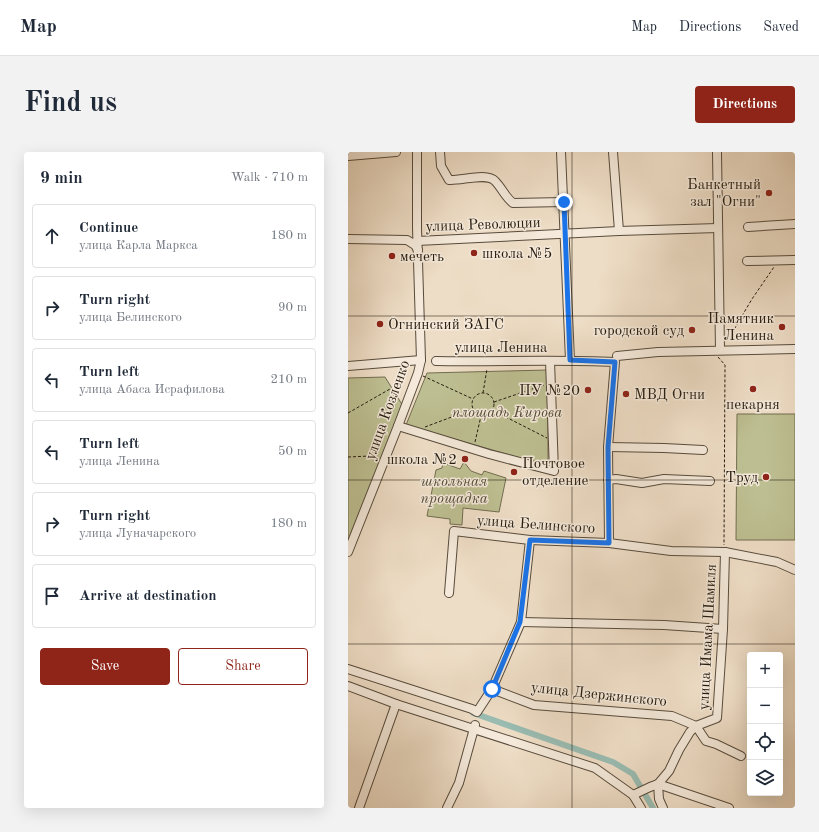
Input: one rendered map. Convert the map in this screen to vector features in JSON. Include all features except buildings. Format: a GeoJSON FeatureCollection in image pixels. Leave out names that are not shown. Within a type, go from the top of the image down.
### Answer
{"type":"FeatureCollection","features":[{"type":"Feature","properties":{"kind":"street"},"geometry":{"type":"LineString","coordinates":[[348,156],[396,152]]}},
{"type":"Feature","properties":{"kind":"street","name":"улица Козленко"},"geometry":{"type":"LineString","coordinates":[[348,552],[398,426],[418,373],[421,360],[417,241],[417,152]]}},
{"type":"Feature","properties":{"kind":"street"},"geometry":{"type":"LineString","coordinates":[[440,152],[441,166],[446,178],[449,180],[484,177],[492,178],[513,203],[564,202]]}},
{"type":"Feature","properties":{"kind":"street"},"geometry":{"type":"LineString","coordinates":[[561,152],[566,234],[570,360]]}},
{"type":"Feature","properties":{"kind":"street"},"geometry":{"type":"LineString","coordinates":[[613,152],[619,231]]}},
{"type":"Feature","properties":{"kind":"street"},"geometry":{"type":"LineString","coordinates":[[717,152],[717,347]]}},
{"type":"Feature","properties":{"kind":"street"},"geometry":{"type":"LineString","coordinates":[[748,227],[795,224]]}},
{"type":"Feature","properties":{"kind":"street"},"geometry":{"type":"LineString","coordinates":[[417,228],[412,236],[407,240],[415,245],[418,250]]}},
{"type":"Feature","properties":{"kind":"street","name":"улица Революции"},"geometry":{"type":"LineString","coordinates":[[417,241],[619,231],[718,228]]}},
{"type":"Feature","properties":{"kind":"street","name":"улица Революции"},"geometry":{"type":"LineString","coordinates":[[348,239],[407,240]]}},
{"type":"Feature","properties":{"kind":"street"},"geometry":{"type":"LineString","coordinates":[[747,261],[795,260]]}},
{"type":"Feature","properties":{"kind":"street","name":"улица Ленина"},"geometry":{"type":"LineString","coordinates":[[436,361],[489,362],[616,359],[658,352],[717,347],[795,349]]}},
{"type":"Feature","properties":{"kind":"street"},"geometry":{"type":"LineString","coordinates":[[609,543],[608,447],[616,359]]}},
{"type":"Feature","properties":{"kind":"street"},"geometry":{"type":"LineString","coordinates":[[348,366],[421,360]]}},
{"type":"Feature","properties":{"kind":"street"},"geometry":{"type":"LineString","coordinates":[[398,426],[489,454],[554,471],[550,361]]}},
{"type":"Feature","properties":{"kind":"street"},"geometry":{"type":"LineString","coordinates":[[608,447],[703,450]]}},
{"type":"Feature","properties":{"kind":"street"},"geometry":{"type":"LineString","coordinates":[[608,480],[616,479],[642,483],[664,479],[710,481]]}},
{"type":"Feature","properties":{"kind":"street","name":"улица Белинского"},"geometry":{"type":"LineString","coordinates":[[449,593],[454,531],[530,540],[609,543],[671,551],[725,552],[777,562],[795,570]]}},
{"type":"Feature","properties":{"kind":"street"},"geometry":{"type":"LineString","coordinates":[[348,669],[472,709],[477,712],[492,689],[520,622],[530,540]]}},
{"type":"Feature","properties":{"kind":"street","name":"улица Имама Шамиля"},"geometry":{"type":"LineString","coordinates":[[654,786],[669,772],[679,750],[690,732],[696,726],[717,718],[723,629],[725,552]]}},
{"type":"Feature","properties":{"kind":"street"},"geometry":{"type":"LineString","coordinates":[[520,622],[723,629]]}},
{"type":"Feature","properties":{"kind":"street"},"geometry":{"type":"LineString","coordinates":[[348,686],[396,704],[475,727],[596,768],[636,794],[641,808]]}},
{"type":"Feature","properties":{"kind":"street","name":"улица Дзержинского"},"geometry":{"type":"LineString","coordinates":[[492,689],[534,705],[672,716],[696,726]]}},
{"type":"Feature","properties":{"kind":"street"},"geometry":{"type":"LineString","coordinates":[[359,808],[396,704]]}},
{"type":"Feature","properties":{"kind":"street"},"geometry":{"type":"LineString","coordinates":[[696,726],[706,741],[741,756]]}},
{"type":"Feature","properties":{"kind":"street"},"geometry":{"type":"LineString","coordinates":[[447,808],[459,783],[475,727]]}},
{"type":"Feature","properties":{"kind":"street"},"geometry":{"type":"LineString","coordinates":[[636,794],[654,786],[729,808]]}},
{"type":"Feature","properties":{"kind":"street"},"geometry":{"type":"LineString","coordinates":[[654,786],[663,808]]}},
{"type":"Feature","properties":{"kind":"path"},"geometry":{"type":"LineString","coordinates":[[725,552],[723,543],[725,365],[717,347],[731,338],[736,326],[773,269],[776,261]]}},
{"type":"Feature","properties":{"kind":"path"},"geometry":{"type":"LineString","coordinates":[[483,394],[489,362]]}},
{"type":"Feature","properties":{"kind":"path"},"geometry":{"type":"LineString","coordinates":[[418,373],[474,399]]}},
{"type":"Feature","properties":{"kind":"path"},"geometry":{"type":"LineString","coordinates":[[494,402],[550,381]]}},
{"type":"Feature","properties":{"kind":"path"},"geometry":{"type":"LineString","coordinates":[[348,413],[390,389]]}},
{"type":"Feature","properties":{"kind":"path"},"geometry":{"type":"LineString","coordinates":[[483,394],[489,395],[494,402],[492,410],[486,415],[477,413],[473,409],[472,404],[474,399],[476,396],[483,394]]}},
{"type":"Feature","properties":{"kind":"path"},"geometry":{"type":"LineString","coordinates":[[425,427],[473,409]]}},
{"type":"Feature","properties":{"kind":"path"},"geometry":{"type":"LineString","coordinates":[[492,410],[552,441]]}},
{"type":"Feature","properties":{"kind":"path"},"geometry":{"type":"LineString","coordinates":[[472,449],[482,415]]}},
{"type":"Feature","properties":{"kind":"path"},"geometry":{"type":"LineString","coordinates":[[348,458],[370,456]]}},
{"type":"Feature","properties":{"kind":"green space","name":"площадь Кирова"},"geometry":{"type":"Polygon","coordinates":[[[548,370],[548,466],[406,425],[427,373],[548,370]]]}},
{"type":"Feature","properties":{"kind":"green space"},"geometry":{"type":"Polygon","coordinates":[[[385,377],[403,406],[348,541],[348,378],[385,377]]]}},
{"type":"Feature","properties":{"kind":"green space","name":"Труд"},"geometry":{"type":"Polygon","coordinates":[[[737,414],[795,414],[795,540],[736,540],[737,414]]]}},
{"type":"Feature","properties":{"kind":"green space","name":"школьная прощадка"},"geometry":{"type":"Polygon","coordinates":[[[464,462],[471,471],[482,475],[484,471],[506,478],[499,512],[463,508],[462,525],[450,524],[450,519],[427,516],[436,470],[442,468],[443,463],[460,469],[464,462]]]}},
{"type":"Feature","properties":{"kind":"waterway"},"geometry":{"type":"LineString","coordinates":[[473,713],[613,762],[633,774],[653,808]]}},
{"type":"Feature","properties":{"kind":"place","name":"Банкетный зал \"Огни\""},"geometry":{"type":"Point","coordinates":[769,193]}},
{"type":"Feature","properties":{"kind":"place","name":"школа №5"},"geometry":{"type":"Point","coordinates":[474,253]}},
{"type":"Feature","properties":{"kind":"place","name":"мечеть"},"geometry":{"type":"Point","coordinates":[392,256]}},
{"type":"Feature","properties":{"kind":"place","name":"Огнинский ЗАГС"},"geometry":{"type":"Point","coordinates":[380,324]}},
{"type":"Feature","properties":{"kind":"place","name":"Памятник Ленина"},"geometry":{"type":"Point","coordinates":[782,327]}},
{"type":"Feature","properties":{"kind":"place","name":"городской суд"},"geometry":{"type":"Point","coordinates":[692,330]}},
{"type":"Feature","properties":{"kind":"place","name":"пекарня"},"geometry":{"type":"Point","coordinates":[753,389]}},
{"type":"Feature","properties":{"kind":"place","name":"ПУ №20"},"geometry":{"type":"Point","coordinates":[588,390]}},
{"type":"Feature","properties":{"kind":"place","name":"МВД Огни"},"geometry":{"type":"Point","coordinates":[626,394]}},
{"type":"Feature","properties":{"kind":"place","name":"школа №2"},"geometry":{"type":"Point","coordinates":[465,459]}},
{"type":"Feature","properties":{"kind":"place","name":"Почтовое отделение"},"geometry":{"type":"Point","coordinates":[514,472]}},
{"type":"Feature","properties":{"kind":"place","name":"Труд"},"geometry":{"type":"Point","coordinates":[766,477]}},
{"type":"Feature","properties":{"kind":"route"},"geometry":{"type":"LineString","coordinates":[[492,689],[520,622],[530,540],[609,543],[608,447],[615,362],[570,360],[564,202]]}}]}
